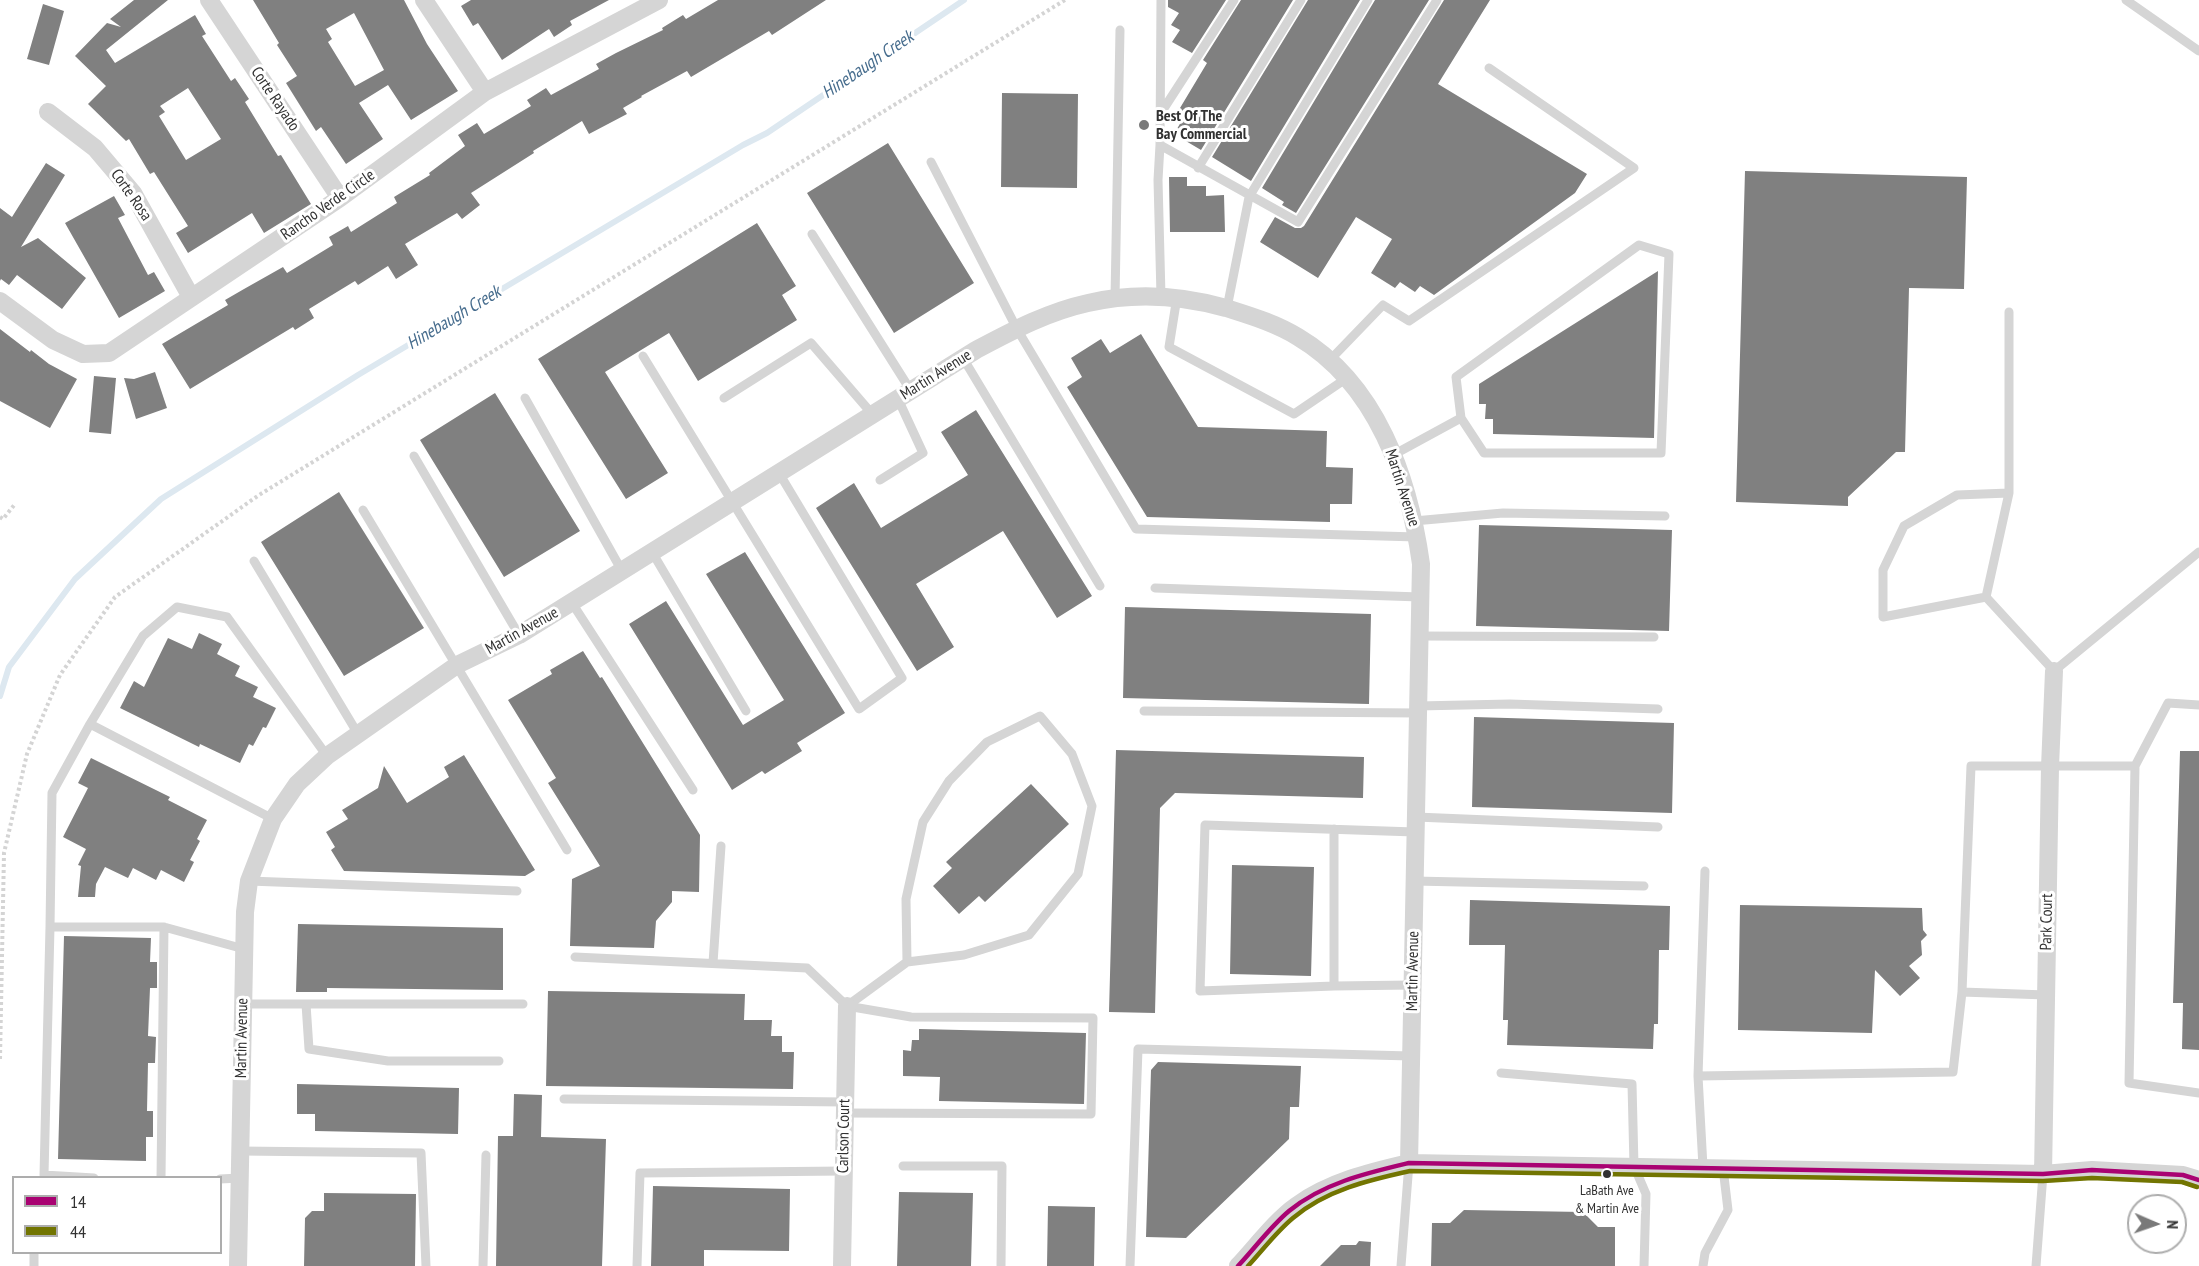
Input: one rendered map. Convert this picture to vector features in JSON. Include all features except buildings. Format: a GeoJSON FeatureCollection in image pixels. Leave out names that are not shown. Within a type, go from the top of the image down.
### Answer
{"type":"FeatureCollection","features":[{"type":"Feature","properties":{"kind":"street","name":"Corte Rayado"},"geometry":{"type":"LineString","coordinates":[[209,0],[340,198]]}},
{"type":"Feature","properties":{"kind":"street"},"geometry":{"type":"LineString","coordinates":[[424,0],[485,92]]}},
{"type":"Feature","properties":{"kind":"street","name":"Rancho Verde Circle"},"geometry":{"type":"LineString","coordinates":[[0,301],[53,340],[83,354],[110,353],[340,198],[485,92],[659,0]]}},
{"type":"Feature","properties":{"kind":"street","name":"Corte Rosa"},"geometry":{"type":"LineString","coordinates":[[48,112],[95,148],[133,193],[191,297]]}},
{"type":"Feature","properties":{"kind":"street","name":"Martin Avenue"},"geometry":{"type":"LineString","coordinates":[[238,1266],[244,949],[249,881],[273,819],[297,784],[327,756],[457,665],[519,635],[572,603],[963,358],[1041,316],[1087,303],[1132,295],[1169,296],[1227,308],[1259,318],[1299,337],[1329,361],[1358,389],[1377,418],[1393,455],[1416,529],[1421,564],[1409,1163]]}},
{"type":"Feature","properties":{"kind":"street","name":"Park Court"},"geometry":{"type":"LineString","coordinates":[[2043,1174],[2050,767],[2054,671]]}},
{"type":"Feature","properties":{"kind":"street","name":"Carlson Court"},"geometry":{"type":"LineString","coordinates":[[842,1266],[848,1006]]}},
{"type":"Feature","properties":{"kind":"street"},"geometry":{"type":"LineString","coordinates":[[1238,1266],[1295,1206],[1330,1187],[1366,1173],[1409,1163],[2043,1174],[2092,1170],[2183,1175],[2199,1180]]}},
{"type":"Feature","properties":{"kind":"lane"},"geometry":{"type":"LineString","coordinates":[[1161,0],[1158,180],[1169,296],[1169,347],[1294,414],[1347,378]]}},
{"type":"Feature","properties":{"kind":"lane"},"geometry":{"type":"LineString","coordinates":[[1159,116],[1234,0]]}},
{"type":"Feature","properties":{"kind":"lane"},"geometry":{"type":"LineString","coordinates":[[1198,168],[1301,0]]}},
{"type":"Feature","properties":{"kind":"lane"},"geometry":{"type":"LineString","coordinates":[[1227,308],[1249,197],[1368,0]]}},
{"type":"Feature","properties":{"kind":"lane"},"geometry":{"type":"LineString","coordinates":[[1160,145],[1249,197],[1298,222],[1437,0]]}},
{"type":"Feature","properties":{"kind":"lane"},"geometry":{"type":"LineString","coordinates":[[2126,0],[2199,51]]}},
{"type":"Feature","properties":{"kind":"lane"},"geometry":{"type":"LineString","coordinates":[[1115,298],[1120,30]]}},
{"type":"Feature","properties":{"kind":"lane"},"geometry":{"type":"LineString","coordinates":[[1329,361],[1383,305],[1409,321],[1634,168],[1489,68]]}},
{"type":"Feature","properties":{"kind":"lane"},"geometry":{"type":"LineString","coordinates":[[930,162],[1017,329],[1136,529],[1416,529],[1503,513],[1665,516]]}},
{"type":"Feature","properties":{"kind":"lane"},"geometry":{"type":"LineString","coordinates":[[812,234],[904,395],[923,453],[880,480]]}},
{"type":"Feature","properties":{"kind":"lane"},"geometry":{"type":"LineString","coordinates":[[1640,245],[1669,254],[1662,453],[1484,453],[1461,418],[1456,377],[1640,245]]}},
{"type":"Feature","properties":{"kind":"lane"},"geometry":{"type":"LineString","coordinates":[[1986,597],[2009,493],[2009,312]]}},
{"type":"Feature","properties":{"kind":"lane"},"geometry":{"type":"LineString","coordinates":[[724,398],[811,343],[873,415]]}},
{"type":"Feature","properties":{"kind":"lane"},"geometry":{"type":"LineString","coordinates":[[643,356],[860,709],[902,678],[779,473]]}},
{"type":"Feature","properties":{"kind":"lane"},"geometry":{"type":"LineString","coordinates":[[963,358],[1100,586]]}},
{"type":"Feature","properties":{"kind":"lane"},"geometry":{"type":"LineString","coordinates":[[525,398],[622,571]]}},
{"type":"Feature","properties":{"kind":"lane"},"geometry":{"type":"LineString","coordinates":[[1393,455],[1461,418]]}},
{"type":"Feature","properties":{"kind":"lane"},"geometry":{"type":"LineString","coordinates":[[414,456],[519,635]]}},
{"type":"Feature","properties":{"kind":"lane"},"geometry":{"type":"LineString","coordinates":[[1986,597],[1883,617],[1882,570],[1904,526],[1958,495],[2009,493]]}},
{"type":"Feature","properties":{"kind":"lane"},"geometry":{"type":"LineString","coordinates":[[363,510],[567,849]]}},
{"type":"Feature","properties":{"kind":"lane"},"geometry":{"type":"LineString","coordinates":[[652,552],[746,711]]}},
{"type":"Feature","properties":{"kind":"lane"},"geometry":{"type":"LineString","coordinates":[[1986,597],[2054,671],[2199,552]]}},
{"type":"Feature","properties":{"kind":"lane"},"geometry":{"type":"LineString","coordinates":[[254,561],[358,734]]}},
{"type":"Feature","properties":{"kind":"lane"},"geometry":{"type":"LineString","coordinates":[[1155,588],[1420,597]]}},
{"type":"Feature","properties":{"kind":"lane"},"geometry":{"type":"LineString","coordinates":[[572,603],[693,790]]}},
{"type":"Feature","properties":{"kind":"lane"},"geometry":{"type":"LineString","coordinates":[[61,1176],[44,1175],[52,793],[142,636],[177,607],[227,617],[327,756]]}},
{"type":"Feature","properties":{"kind":"lane"},"geometry":{"type":"LineString","coordinates":[[1419,636],[1654,637]]}},
{"type":"Feature","properties":{"kind":"lane"},"geometry":{"type":"LineString","coordinates":[[2199,705],[2168,703],[2134,766],[2129,1083],[2199,1093]]}},
{"type":"Feature","properties":{"kind":"lane"},"geometry":{"type":"LineString","coordinates":[[1144,711],[1418,709],[1510,704],[1658,709]]}},
{"type":"Feature","properties":{"kind":"lane"},"geometry":{"type":"LineString","coordinates":[[848,1006],[907,962],[964,956],[1029,935],[1078,874],[1092,806],[1072,754],[1040,716],[987,742],[949,781],[923,822],[906,899],[907,962]]}},
{"type":"Feature","properties":{"kind":"lane"},"geometry":{"type":"LineString","coordinates":[[90,724],[273,819]]}},
{"type":"Feature","properties":{"kind":"lane"},"geometry":{"type":"LineString","coordinates":[[1698,1076],[1953,1072],[1962,992],[1971,766],[2134,766]]}},
{"type":"Feature","properties":{"kind":"lane"},"geometry":{"type":"LineString","coordinates":[[1412,985],[1200,991],[1204,825],[1334,829],[1415,825],[1658,827]]}},
{"type":"Feature","properties":{"kind":"lane"},"geometry":{"type":"LineString","coordinates":[[1334,829],[1334,986]]}},
{"type":"Feature","properties":{"kind":"lane"},"geometry":{"type":"LineString","coordinates":[[713,963],[722,846]]}},
{"type":"Feature","properties":{"kind":"lane"},"geometry":{"type":"LineString","coordinates":[[1703,1167],[1698,1076],[1705,871]]}},
{"type":"Feature","properties":{"kind":"lane"},"geometry":{"type":"LineString","coordinates":[[249,881],[517,891]]}},
{"type":"Feature","properties":{"kind":"lane"},"geometry":{"type":"LineString","coordinates":[[1414,881],[1644,886]]}},
{"type":"Feature","properties":{"kind":"lane"},"geometry":{"type":"LineString","coordinates":[[50,927],[164,927],[244,949]]}},
{"type":"Feature","properties":{"kind":"lane"},"geometry":{"type":"LineString","coordinates":[[161,1176],[164,927]]}},
{"type":"Feature","properties":{"kind":"lane"},"geometry":{"type":"LineString","coordinates":[[564,1099],[1091,1114],[1092,1102],[1093,1018],[911,1017],[848,1006],[807,968],[575,957]]}},
{"type":"Feature","properties":{"kind":"lane"},"geometry":{"type":"LineString","coordinates":[[1962,992],[2046,995]]}},
{"type":"Feature","properties":{"kind":"lane"},"geometry":{"type":"LineString","coordinates":[[243,1004],[523,1004]]}},
{"type":"Feature","properties":{"kind":"lane"},"geometry":{"type":"LineString","coordinates":[[306,1004],[309,1049],[388,1061],[499,1061]]}},
{"type":"Feature","properties":{"kind":"lane"},"geometry":{"type":"LineString","coordinates":[[1130,1266],[1138,1049],[1411,1056]]}},
{"type":"Feature","properties":{"kind":"lane"},"geometry":{"type":"LineString","coordinates":[[1501,1073],[1632,1084],[1634,1166],[1646,1194],[1644,1266]]}},
{"type":"Feature","properties":{"kind":"lane"},"geometry":{"type":"LineString","coordinates":[[240,1151],[421,1153],[426,1266]]}},
{"type":"Feature","properties":{"kind":"lane"},"geometry":{"type":"LineString","coordinates":[[483,1266],[486,1155]]}},
{"type":"Feature","properties":{"kind":"lane"},"geometry":{"type":"LineString","coordinates":[[1401,1266],[1409,1163]]}},
{"type":"Feature","properties":{"kind":"lane"},"geometry":{"type":"LineString","coordinates":[[903,1166],[1002,1166],[1001,1266]]}},
{"type":"Feature","properties":{"kind":"lane"},"geometry":{"type":"LineString","coordinates":[[1703,1266],[1704,1253],[1728,1210],[1724,1168]]}},
{"type":"Feature","properties":{"kind":"lane"},"geometry":{"type":"LineString","coordinates":[[637,1266],[640,1173],[844,1171]]}},
{"type":"Feature","properties":{"kind":"lane"},"geometry":{"type":"LineString","coordinates":[[2036,1266],[2043,1174]]}},
{"type":"Feature","properties":{"kind":"lane"},"geometry":{"type":"LineString","coordinates":[[222,1179],[240,1178]]}},
{"type":"Feature","properties":{"kind":"path"},"geometry":{"type":"LineString","coordinates":[[0,517],[3,519],[15,504]]}},
{"type":"Feature","properties":{"kind":"waterway","name":"Hinebaugh Creek"},"geometry":{"type":"LineString","coordinates":[[0,696],[9,667],[75,579],[161,499],[358,375],[743,145],[767,133],[964,0]]}},
{"type":"Feature","properties":{"kind":"transit line","name":"14"},"geometry":{"type":"LineString","coordinates":[[1238,1266],[1275,1224],[1302,1201],[1346,1180],[1409,1163],[2043,1174],[2092,1170],[2183,1175],[2199,1180]]}},
{"type":"Feature","properties":{"kind":"transit line","name":"44"},"geometry":{"type":"LineString","coordinates":[[1248,1266],[1287,1223],[1319,1200],[1348,1187],[1410,1171],[2043,1181],[2092,1178],[2182,1182],[2197,1187]]}},
{"type":"Feature","properties":{"kind":"place","name":"Best Of The Bay Commercial"},"geometry":{"type":"Point","coordinates":[1144,125]}},
{"type":"Feature","properties":{"kind":"place","name":"LaBath Ave & Martin Ave"},"geometry":{"type":"Point","coordinates":[1607,1174]}}]}
